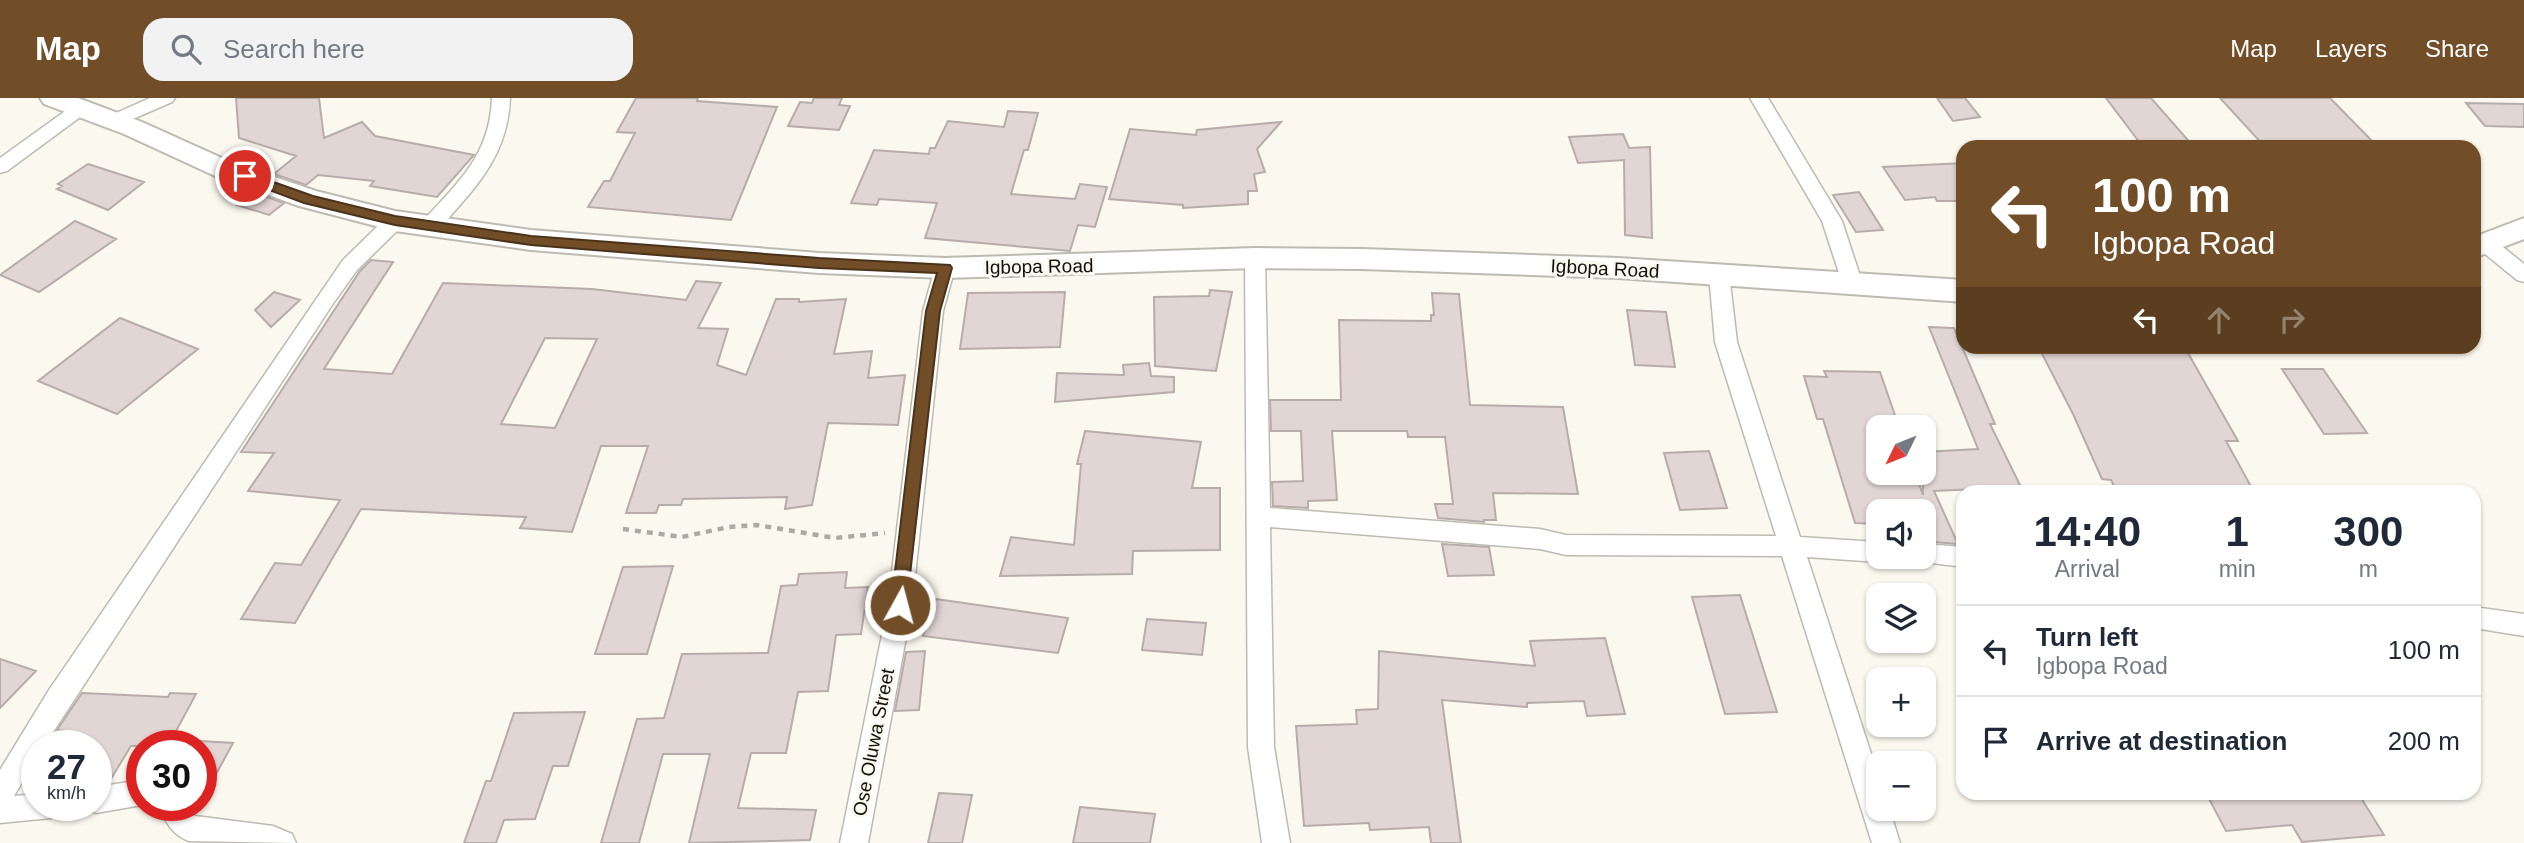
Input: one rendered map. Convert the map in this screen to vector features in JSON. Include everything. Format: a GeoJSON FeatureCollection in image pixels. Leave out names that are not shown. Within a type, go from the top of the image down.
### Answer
{"type":"FeatureCollection","features":[{"type":"Feature","properties":{"kind":"street","name":"Igbopa Road"},"geometry":{"type":"LineString","coordinates":[[53,98],[223,169],[309,199],[395,221],[531,240],[819,263],[945,268],[1255,258],[1362,259],[1719,274],[1956,290]]}},
{"type":"Feature","properties":{"kind":"street"},"geometry":{"type":"LineString","coordinates":[[113,121],[166,98]]}},
{"type":"Feature","properties":{"kind":"street"},"geometry":{"type":"LineString","coordinates":[[430,226],[480,168],[494,147],[502,119],[501,98]]}},
{"type":"Feature","properties":{"kind":"street"},"geometry":{"type":"LineString","coordinates":[[1759,98],[1832,221],[1852,282]]}},
{"type":"Feature","properties":{"kind":"street"},"geometry":{"type":"LineString","coordinates":[[0,167],[82,108]]}},
{"type":"Feature","properties":{"kind":"street"},"geometry":{"type":"LineString","coordinates":[[0,794],[58,698],[349,265],[395,221]]}},
{"type":"Feature","properties":{"kind":"street"},"geometry":{"type":"LineString","coordinates":[[2481,246],[2524,228]]}},
{"type":"Feature","properties":{"kind":"street"},"geometry":{"type":"LineString","coordinates":[[2481,247],[2524,275]]}},
{"type":"Feature","properties":{"kind":"street"},"geometry":{"type":"LineString","coordinates":[[1255,258],[1261,747],[1276,843]]}},
{"type":"Feature","properties":{"kind":"street","name":"Ose Oluwa Street"},"geometry":{"type":"LineString","coordinates":[[854,843],[900,605],[933,311],[945,268]]}},
{"type":"Feature","properties":{"kind":"street"},"geometry":{"type":"LineString","coordinates":[[1719,274],[1726,342],[1886,843]]}},
{"type":"Feature","properties":{"kind":"street"},"geometry":{"type":"LineString","coordinates":[[1257,517],[1310,519],[1540,539],[1566,545],[1790,546],[1866,551]]}},
{"type":"Feature","properties":{"kind":"street"},"geometry":{"type":"LineString","coordinates":[[1936,555],[1956,556]]}},
{"type":"Feature","properties":{"kind":"street"},"geometry":{"type":"LineString","coordinates":[[2481,618],[2524,625]]}},
{"type":"Feature","properties":{"kind":"street"},"geometry":{"type":"LineString","coordinates":[[0,810],[21,808]]}},
{"type":"Feature","properties":{"kind":"street"},"geometry":{"type":"LineString","coordinates":[[181,821],[189,828],[262,837],[282,843]]}},
{"type":"Feature","properties":{"kind":"path"},"geometry":{"type":"LineString","coordinates":[[623,529],[682,537],[729,527],[757,525],[835,538],[909,531]]}},
{"type":"Feature","properties":{"kind":"building"},"geometry":{"type":"Polygon","coordinates":[[[236,98],[319,98],[324,138],[362,122],[375,136],[474,155],[437,197],[370,186],[374,181],[318,175],[306,185],[274,174],[296,156],[239,138],[236,98]]]}},
{"type":"Feature","properties":{"kind":"building"},"geometry":{"type":"Polygon","coordinates":[[[636,98],[698,98],[697,101],[777,107],[731,220],[588,207],[604,181],[610,181],[635,133],[617,132],[636,98]]]}},
{"type":"Feature","properties":{"kind":"building"},"geometry":{"type":"Polygon","coordinates":[[[814,98],[842,98],[839,105],[850,106],[839,130],[788,126],[800,102],[812,103],[814,98]]]}},
{"type":"Feature","properties":{"kind":"building"},"geometry":{"type":"Polygon","coordinates":[[[1937,98],[1965,98],[1980,117],[1953,121],[1937,98]]]}},
{"type":"Feature","properties":{"kind":"building"},"geometry":{"type":"Polygon","coordinates":[[[2106,98],[2151,98],[2188,140],[2138,140],[2106,98]]]}},
{"type":"Feature","properties":{"kind":"building"},"geometry":{"type":"Polygon","coordinates":[[[2220,98],[2330,98],[2371,140],[2259,140],[2220,98]]]}},
{"type":"Feature","properties":{"kind":"building"},"geometry":{"type":"Polygon","coordinates":[[[2466,103],[2524,104],[2524,127],[2485,126],[2466,103]]]}},
{"type":"Feature","properties":{"kind":"building"},"geometry":{"type":"Polygon","coordinates":[[[1008,111],[1038,113],[1028,150],[1024,150],[1011,194],[1075,199],[1080,184],[1107,187],[1095,227],[1078,225],[1070,251],[925,238],[937,203],[879,199],[877,205],[851,203],[874,150],[929,154],[930,148],[935,148],[948,121],[1004,127],[1008,111]]]}},
{"type":"Feature","properties":{"kind":"building"},"geometry":{"type":"Polygon","coordinates":[[[1281,122],[1257,149],[1265,172],[1254,174],[1257,191],[1248,191],[1248,204],[1183,208],[1183,205],[1109,199],[1130,129],[1196,135],[1197,130],[1281,122]]]}},
{"type":"Feature","properties":{"kind":"building"},"geometry":{"type":"Polygon","coordinates":[[[1623,134],[1629,148],[1650,147],[1652,238],[1625,235],[1624,160],[1578,163],[1569,137],[1623,134]]]}},
{"type":"Feature","properties":{"kind":"building"},"geometry":{"type":"Polygon","coordinates":[[[1956,163],[1956,201],[1937,201],[1935,197],[1905,200],[1883,167],[1956,163]]]}},
{"type":"Feature","properties":{"kind":"building"},"geometry":{"type":"Polygon","coordinates":[[[88,164],[144,182],[108,210],[57,189],[62,186],[58,184],[88,164]]]}},
{"type":"Feature","properties":{"kind":"building"},"geometry":{"type":"Polygon","coordinates":[[[253,192],[284,203],[269,215],[237,205],[253,192]]]}},
{"type":"Feature","properties":{"kind":"building"},"geometry":{"type":"Polygon","coordinates":[[[1859,192],[1883,230],[1856,232],[1833,195],[1859,192]]]}},
{"type":"Feature","properties":{"kind":"building"},"geometry":{"type":"Polygon","coordinates":[[[75,221],[116,239],[39,292],[0,275],[75,221]]]}},
{"type":"Feature","properties":{"kind":"building"},"geometry":{"type":"Polygon","coordinates":[[[371,260],[393,262],[324,369],[392,374],[443,283],[592,289],[686,300],[696,281],[721,283],[698,328],[728,329],[717,365],[746,375],[776,299],[799,299],[799,302],[846,299],[834,354],[872,351],[868,378],[905,375],[898,425],[828,423],[812,505],[785,509],[787,497],[683,499],[681,505],[659,505],[656,513],[626,513],[648,446],[601,446],[572,532],[520,528],[526,517],[361,509],[295,623],[241,619],[275,563],[301,565],[340,500],[248,491],[274,453],[241,452],[360,271],[371,260]],[[545,338],[501,424],[555,428],[597,339],[545,338]]]}},
{"type":"Feature","properties":{"kind":"building"},"geometry":{"type":"Polygon","coordinates":[[[1210,290],[1232,292],[1216,371],[1155,366],[1154,297],[1209,296],[1210,290]]]}},
{"type":"Feature","properties":{"kind":"building"},"geometry":{"type":"Polygon","coordinates":[[[274,292],[300,300],[271,327],[255,310],[274,292]]]}},
{"type":"Feature","properties":{"kind":"building"},"geometry":{"type":"Polygon","coordinates":[[[1065,292],[1060,347],[960,349],[968,293],[1065,292]]]}},
{"type":"Feature","properties":{"kind":"building"},"geometry":{"type":"Polygon","coordinates":[[[1432,293],[1459,294],[1470,405],[1563,407],[1578,494],[1493,493],[1496,520],[1484,522],[1438,518],[1435,504],[1453,504],[1445,437],[1408,437],[1407,431],[1332,431],[1337,500],[1308,501],[1308,508],[1273,506],[1272,482],[1303,481],[1301,431],[1271,431],[1270,400],[1341,400],[1339,320],[1431,321],[1431,315],[1434,315],[1432,293]]]}},
{"type":"Feature","properties":{"kind":"building"},"geometry":{"type":"Polygon","coordinates":[[[1627,310],[1666,312],[1675,367],[1635,365],[1627,310]]]}},
{"type":"Feature","properties":{"kind":"building"},"geometry":{"type":"Polygon","coordinates":[[[120,318],[198,349],[117,414],[38,381],[120,318]]]}},
{"type":"Feature","properties":{"kind":"building"},"geometry":{"type":"Polygon","coordinates":[[[1929,327],[1954,328],[1956,354],[1965,354],[1995,424],[1990,424],[2020,485],[1956,485],[1956,490],[1934,491],[1956,544],[1936,542],[1936,499],[1866,499],[1866,523],[1855,523],[1823,419],[1817,419],[1804,376],[1827,377],[1824,371],[1880,372],[1895,415],[1866,415],[1866,485],[1920,485],[1923,495],[1923,485],[1936,485],[1936,451],[1978,449],[1929,327]]]}},
{"type":"Feature","properties":{"kind":"building"},"geometry":{"type":"Polygon","coordinates":[[[2042,354],[2189,354],[2238,441],[2226,441],[2250,485],[2114,485],[2111,480],[2102,479],[2042,354]]]}},
{"type":"Feature","properties":{"kind":"building"},"geometry":{"type":"Polygon","coordinates":[[[1149,363],[1151,376],[1174,377],[1174,392],[1055,402],[1057,373],[1124,375],[1123,365],[1149,363]]]}},
{"type":"Feature","properties":{"kind":"building"},"geometry":{"type":"Polygon","coordinates":[[[2282,369],[2323,369],[2367,433],[2324,434],[2282,369]]]}},
{"type":"Feature","properties":{"kind":"building"},"geometry":{"type":"Polygon","coordinates":[[[1085,431],[1201,442],[1192,488],[1220,488],[1220,550],[1133,551],[1132,574],[1000,576],[1011,537],[1074,545],[1081,464],[1077,464],[1085,431]]]}},
{"type":"Feature","properties":{"kind":"building"},"geometry":{"type":"Polygon","coordinates":[[[1709,451],[1727,508],[1680,510],[1664,453],[1709,451]]]}},
{"type":"Feature","properties":{"kind":"building"},"geometry":{"type":"Polygon","coordinates":[[[1442,544],[1489,547],[1494,575],[1448,576],[1442,544]]]}},
{"type":"Feature","properties":{"kind":"building"},"geometry":{"type":"Polygon","coordinates":[[[673,566],[647,654],[595,654],[623,567],[673,566]]]}},
{"type":"Feature","properties":{"kind":"building"},"geometry":{"type":"Polygon","coordinates":[[[847,572],[845,588],[868,587],[861,634],[836,635],[828,691],[798,692],[786,753],[751,753],[738,808],[816,810],[810,840],[689,843],[710,754],[663,754],[639,843],[601,843],[637,719],[664,718],[682,654],[768,653],[781,586],[797,585],[799,574],[847,572]]]}},
{"type":"Feature","properties":{"kind":"building"},"geometry":{"type":"Polygon","coordinates":[[[1740,595],[1777,712],[1725,714],[1692,597],[1740,595]]]}},
{"type":"Feature","properties":{"kind":"building"},"geometry":{"type":"Polygon","coordinates":[[[936,599],[1068,618],[1058,653],[923,636],[936,599]]]}},
{"type":"Feature","properties":{"kind":"building"},"geometry":{"type":"Polygon","coordinates":[[[1147,619],[1206,623],[1202,655],[1142,650],[1147,619]]]}},
{"type":"Feature","properties":{"kind":"building"},"geometry":{"type":"Polygon","coordinates":[[[1605,638],[1625,714],[1587,716],[1584,701],[1527,703],[1527,707],[1442,700],[1461,843],[1431,843],[1429,827],[1370,830],[1369,823],[1304,826],[1296,726],[1357,724],[1356,710],[1378,709],[1379,651],[1535,666],[1530,641],[1605,638]]]}},
{"type":"Feature","properties":{"kind":"building"},"geometry":{"type":"Polygon","coordinates":[[[925,651],[919,710],[895,711],[906,652],[925,651]]]}},
{"type":"Feature","properties":{"kind":"building"},"geometry":{"type":"Polygon","coordinates":[[[0,659],[36,671],[0,708],[0,659]]]}},
{"type":"Feature","properties":{"kind":"building"},"geometry":{"type":"Polygon","coordinates":[[[82,693],[168,697],[170,693],[196,694],[177,730],[126,730],[126,754],[112,777],[112,730],[57,730],[82,693]]]}},
{"type":"Feature","properties":{"kind":"building"},"geometry":{"type":"Polygon","coordinates":[[[585,712],[568,766],[553,766],[535,819],[504,820],[496,843],[464,843],[486,781],[491,781],[514,713],[585,712]]]}},
{"type":"Feature","properties":{"kind":"building"},"geometry":{"type":"Polygon","coordinates":[[[217,742],[233,743],[217,772],[217,742]]]}},
{"type":"Feature","properties":{"kind":"building"},"geometry":{"type":"Polygon","coordinates":[[[939,793],[972,795],[962,843],[928,843],[939,793]]]}},
{"type":"Feature","properties":{"kind":"building"},"geometry":{"type":"Polygon","coordinates":[[[2210,800],[2362,800],[2384,835],[2302,842],[2292,825],[2226,831],[2210,800]]]}},
{"type":"Feature","properties":{"kind":"building"},"geometry":{"type":"Polygon","coordinates":[[[1080,807],[1155,814],[1150,843],[1073,843],[1080,807]]]}},
{"type":"Feature","properties":{"kind":"route"},"geometry":{"type":"LineString","coordinates":[[245,176],[309,199],[395,221],[531,240],[819,263],[945,268],[933,311],[900,605]]}}]}
